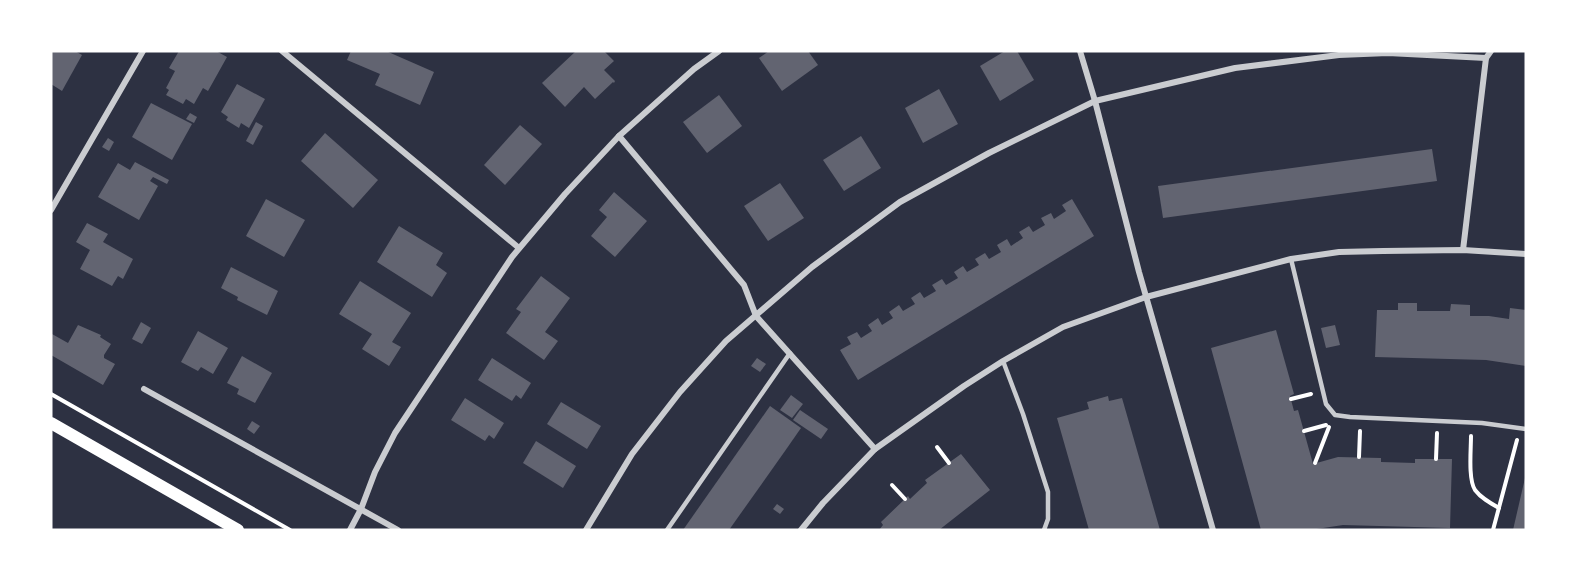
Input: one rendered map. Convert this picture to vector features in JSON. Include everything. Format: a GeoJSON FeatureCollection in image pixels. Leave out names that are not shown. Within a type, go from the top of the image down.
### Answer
{"type":"FeatureCollection","features":[{"type":"Feature","properties":{"kind":"main road"},"geometry":{"type":"LineString","coordinates":[[51,423],[237,530]]}},
{"type":"Feature","properties":{"kind":"street"},"geometry":{"type":"LineString","coordinates":[[51,210],[143,51]]}},
{"type":"Feature","properties":{"kind":"street"},"geometry":{"type":"LineString","coordinates":[[282,51],[519,249]]}},
{"type":"Feature","properties":{"kind":"street"},"geometry":{"type":"LineString","coordinates":[[350,530],[395,433],[519,249],[565,194],[619,136],[694,69],[719,51]]}},
{"type":"Feature","properties":{"kind":"street"},"geometry":{"type":"LineString","coordinates":[[1080,51],[1146,297],[1213,530]]}},
{"type":"Feature","properties":{"kind":"street"},"geometry":{"type":"LineString","coordinates":[[1463,250],[1486,58],[1491,51]]}},
{"type":"Feature","properties":{"kind":"street"},"geometry":{"type":"LineString","coordinates":[[586,530],[626,463],[680,392],[726,341],[812,267],[900,202],[999,148],[1095,101],[1235,68],[1339,55],[1388,53],[1486,58]]}},
{"type":"Feature","properties":{"kind":"street"},"geometry":{"type":"LineString","coordinates":[[619,136],[744,285],[756,316],[875,449]]}},
{"type":"Feature","properties":{"kind":"street"},"geometry":{"type":"LineString","coordinates":[[801,530],[823,503],[875,449],[964,386],[1063,327],[1146,297],[1291,259],[1339,252],[1463,250],[1526,254]]}},
{"type":"Feature","properties":{"kind":"street"},"geometry":{"type":"LineString","coordinates":[[144,389],[398,530]]}},
{"type":"Feature","properties":{"kind":"lane"},"geometry":{"type":"LineString","coordinates":[[1291,259],[1326,404],[1335,415],[1482,423],[1526,429]]}},
{"type":"Feature","properties":{"kind":"lane"},"geometry":{"type":"LineString","coordinates":[[667,530],[790,353]]}},
{"type":"Feature","properties":{"kind":"lane"},"geometry":{"type":"LineString","coordinates":[[1003,361],[1048,492],[1048,519],[1044,530]]}},
{"type":"Feature","properties":{"kind":"path"},"geometry":{"type":"LineString","coordinates":[[51,394],[290,530]]}},
{"type":"Feature","properties":{"kind":"path"},"geometry":{"type":"LineString","coordinates":[[1291,399],[1312,394]]}},
{"type":"Feature","properties":{"kind":"path"},"geometry":{"type":"LineString","coordinates":[[1304,432],[1330,424],[1315,463]]}},
{"type":"Feature","properties":{"kind":"path"},"geometry":{"type":"LineString","coordinates":[[1359,457],[1360,430]]}},
{"type":"Feature","properties":{"kind":"path"},"geometry":{"type":"LineString","coordinates":[[1436,459],[1437,432]]}},
{"type":"Feature","properties":{"kind":"path"},"geometry":{"type":"LineString","coordinates":[[1472,432],[1471,478],[1473,488],[1483,498],[1499,508]]}},
{"type":"Feature","properties":{"kind":"path"},"geometry":{"type":"LineString","coordinates":[[1493,530],[1517,439]]}},
{"type":"Feature","properties":{"kind":"path"},"geometry":{"type":"LineString","coordinates":[[937,447],[949,463]]}},
{"type":"Feature","properties":{"kind":"path"},"geometry":{"type":"LineString","coordinates":[[892,485],[905,499]]}},
{"type":"Feature","properties":{"kind":"building"},"geometry":{"type":"Polygon","coordinates":[[[51,51],[75,51],[82,55],[62,91],[51,84],[51,51]]]}},
{"type":"Feature","properties":{"kind":"building"},"geometry":{"type":"Polygon","coordinates":[[[179,51],[216,51],[227,57],[208,91],[203,88],[194,104],[186,99],[183,104],[166,95],[169,90],[166,88],[175,71],[169,68],[179,51]]]}},
{"type":"Feature","properties":{"kind":"building"},"geometry":{"type":"Polygon","coordinates":[[[351,51],[386,51],[434,72],[420,105],[375,85],[380,74],[347,60],[351,51]]]}},
{"type":"Feature","properties":{"kind":"building"},"geometry":{"type":"Polygon","coordinates":[[[576,51],[604,51],[614,61],[604,70],[615,81],[595,99],[584,87],[565,107],[542,83],[576,51]]]}},
{"type":"Feature","properties":{"kind":"building"},"geometry":{"type":"Polygon","coordinates":[[[769,51],[808,51],[818,65],[782,91],[759,58],[769,51]]]}},
{"type":"Feature","properties":{"kind":"building"},"geometry":{"type":"Polygon","coordinates":[[[1005,51],[1017,51],[1034,80],[1000,101],[980,66],[1005,51]]]}},
{"type":"Feature","properties":{"kind":"building"},"geometry":{"type":"Polygon","coordinates":[[[237,84],[265,99],[249,128],[241,123],[239,128],[226,120],[228,117],[221,112],[237,84]]]}},
{"type":"Feature","properties":{"kind":"building"},"geometry":{"type":"Polygon","coordinates":[[[939,89],[958,124],[923,143],[905,108],[939,89]]]}},
{"type":"Feature","properties":{"kind":"building"},"geometry":{"type":"Polygon","coordinates":[[[719,95],[742,126],[707,153],[683,122],[719,95]]]}},
{"type":"Feature","properties":{"kind":"building"},"geometry":{"type":"Polygon","coordinates":[[[151,103],[192,124],[172,160],[132,137],[151,103]]]}},
{"type":"Feature","properties":{"kind":"building"},"geometry":{"type":"Polygon","coordinates":[[[190,113],[197,117],[194,123],[186,119],[190,113]]]}},
{"type":"Feature","properties":{"kind":"building"},"geometry":{"type":"Polygon","coordinates":[[[256,122],[263,126],[253,145],[246,141],[256,122]]]}},
{"type":"Feature","properties":{"kind":"building"},"geometry":{"type":"Polygon","coordinates":[[[520,125],[542,144],[505,185],[484,165],[520,125]]]}},
{"type":"Feature","properties":{"kind":"building"},"geometry":{"type":"Polygon","coordinates":[[[325,133],[378,180],[353,208],[301,161],[325,133]]]}},
{"type":"Feature","properties":{"kind":"building"},"geometry":{"type":"Polygon","coordinates":[[[861,136],[881,168],[844,191],[823,160],[861,136]]]}},
{"type":"Feature","properties":{"kind":"building"},"geometry":{"type":"Polygon","coordinates":[[[108,138],[114,142],[109,151],[102,147],[108,138]]]}},
{"type":"Feature","properties":{"kind":"building"},"geometry":{"type":"Polygon","coordinates":[[[1432,149],[1437,181],[1163,218],[1158,186],[1432,149]]]}},
{"type":"Feature","properties":{"kind":"building"},"geometry":{"type":"Polygon","coordinates":[[[135,162],[169,180],[167,184],[153,177],[150,181],[158,186],[139,220],[98,197],[118,163],[130,170],[135,162]]]}},
{"type":"Feature","properties":{"kind":"building"},"geometry":{"type":"Polygon","coordinates":[[[780,183],[804,218],[768,241],[744,206],[780,183]]]}},
{"type":"Feature","properties":{"kind":"building"},"geometry":{"type":"Polygon","coordinates":[[[614,192],[647,221],[615,257],[591,236],[607,217],[599,210],[614,192]]]}},
{"type":"Feature","properties":{"kind":"building"},"geometry":{"type":"Polygon","coordinates":[[[266,199],[305,220],[284,257],[246,236],[266,199]]]}},
{"type":"Feature","properties":{"kind":"building"},"geometry":{"type":"Polygon","coordinates":[[[1072,199],[1094,236],[858,380],[840,350],[851,344],[847,337],[857,332],[861,338],[872,331],[868,325],[878,318],[882,325],[893,318],[889,312],[899,305],[903,311],[915,304],[911,298],[920,292],[924,298],[936,291],[932,285],[942,279],[946,285],[958,278],[954,272],[963,266],[967,272],[979,265],[975,259],[985,253],[989,259],[1001,252],[997,245],[1007,239],[1011,246],[1023,238],[1019,232],[1029,226],[1033,232],[1045,225],[1041,218],[1051,213],[1054,219],[1066,211],[1062,205],[1072,199]]]}},
{"type":"Feature","properties":{"kind":"building"},"geometry":{"type":"Polygon","coordinates":[[[87,223],[108,234],[103,242],[133,259],[123,279],[118,276],[112,286],[80,269],[90,250],[76,242],[87,223]]]}},
{"type":"Feature","properties":{"kind":"building"},"geometry":{"type":"Polygon","coordinates":[[[399,226],[443,253],[436,265],[447,273],[432,297],[377,262],[399,226]]]}},
{"type":"Feature","properties":{"kind":"building"},"geometry":{"type":"Polygon","coordinates":[[[231,267],[278,291],[267,315],[237,300],[238,297],[221,288],[231,267]]]}},
{"type":"Feature","properties":{"kind":"building"},"geometry":{"type":"Polygon","coordinates":[[[541,276],[570,298],[545,332],[558,341],[544,360],[506,333],[521,312],[516,309],[541,276]]]}},
{"type":"Feature","properties":{"kind":"building"},"geometry":{"type":"Polygon","coordinates":[[[360,281],[411,313],[392,342],[401,347],[389,366],[362,349],[372,334],[339,314],[360,281]]]}},
{"type":"Feature","properties":{"kind":"building"},"geometry":{"type":"Polygon","coordinates":[[[1398,303],[1417,303],[1417,311],[1450,311],[1451,304],[1470,305],[1470,316],[1509,319],[1510,308],[1526,310],[1526,366],[1486,360],[1375,357],[1377,310],[1398,310],[1398,303]]]}},
{"type":"Feature","properties":{"kind":"building"},"geometry":{"type":"Polygon","coordinates":[[[141,322],[151,328],[142,344],[132,339],[141,322]]]}},
{"type":"Feature","properties":{"kind":"building"},"geometry":{"type":"Polygon","coordinates":[[[78,325],[101,335],[100,337],[111,344],[104,358],[115,364],[103,385],[51,355],[52,334],[68,343],[78,325]]]}},
{"type":"Feature","properties":{"kind":"building"},"geometry":{"type":"Polygon","coordinates":[[[1335,325],[1340,345],[1326,348],[1321,328],[1335,325]]]}},
{"type":"Feature","properties":{"kind":"building"},"geometry":{"type":"Polygon","coordinates":[[[1276,330],[1294,394],[1290,396],[1294,411],[1298,410],[1313,464],[1338,457],[1381,458],[1381,462],[1415,463],[1415,459],[1452,459],[1450,528],[1343,525],[1310,530],[1261,530],[1211,348],[1276,330]]]}},
{"type":"Feature","properties":{"kind":"building"},"geometry":{"type":"Polygon","coordinates":[[[198,331],[228,348],[213,374],[201,367],[198,371],[181,362],[198,331]]]}},
{"type":"Feature","properties":{"kind":"building"},"geometry":{"type":"Polygon","coordinates":[[[242,356],[272,373],[255,403],[237,394],[239,389],[227,383],[242,356]]]}},
{"type":"Feature","properties":{"kind":"building"},"geometry":{"type":"Polygon","coordinates":[[[492,358],[531,383],[521,399],[516,395],[512,401],[478,380],[492,358]]]}},
{"type":"Feature","properties":{"kind":"building"},"geometry":{"type":"Polygon","coordinates":[[[757,358],[766,364],[760,372],[751,366],[757,358]]]}},
{"type":"Feature","properties":{"kind":"building"},"geometry":{"type":"Polygon","coordinates":[[[791,395],[803,404],[792,418],[780,410],[791,395]]]}},
{"type":"Feature","properties":{"kind":"building"},"geometry":{"type":"Polygon","coordinates":[[[1108,396],[1109,401],[1122,398],[1160,530],[1089,530],[1057,418],[1089,409],[1087,402],[1108,396]]]}},
{"type":"Feature","properties":{"kind":"building"},"geometry":{"type":"Polygon","coordinates":[[[465,398],[504,423],[494,439],[489,435],[485,441],[451,420],[465,398]]]}},
{"type":"Feature","properties":{"kind":"building"},"geometry":{"type":"Polygon","coordinates":[[[561,402],[601,426],[587,449],[547,424],[561,402]]]}},
{"type":"Feature","properties":{"kind":"building"},"geometry":{"type":"Polygon","coordinates":[[[770,406],[801,428],[785,451],[729,530],[683,530],[770,406]]]}},
{"type":"Feature","properties":{"kind":"building"},"geometry":{"type":"Polygon","coordinates":[[[800,410],[828,429],[821,439],[793,420],[800,410]]]}},
{"type":"Feature","properties":{"kind":"building"},"geometry":{"type":"Polygon","coordinates":[[[252,421],[260,426],[254,434],[247,429],[252,421]]]}},
{"type":"Feature","properties":{"kind":"building"},"geometry":{"type":"Polygon","coordinates":[[[536,441],[576,466],[563,488],[523,463],[536,441]]]}},
{"type":"Feature","properties":{"kind":"building"},"geometry":{"type":"Polygon","coordinates":[[[961,454],[990,490],[939,530],[879,530],[883,525],[881,522],[908,496],[910,499],[927,483],[925,480],[961,454]]]}},
{"type":"Feature","properties":{"kind":"building"},"geometry":{"type":"Polygon","coordinates":[[[1525,478],[1526,530],[1513,530],[1525,478]]]}},
{"type":"Feature","properties":{"kind":"building"},"geometry":{"type":"Polygon","coordinates":[[[777,504],[784,509],[780,514],[773,509],[777,504]]]}}]}
